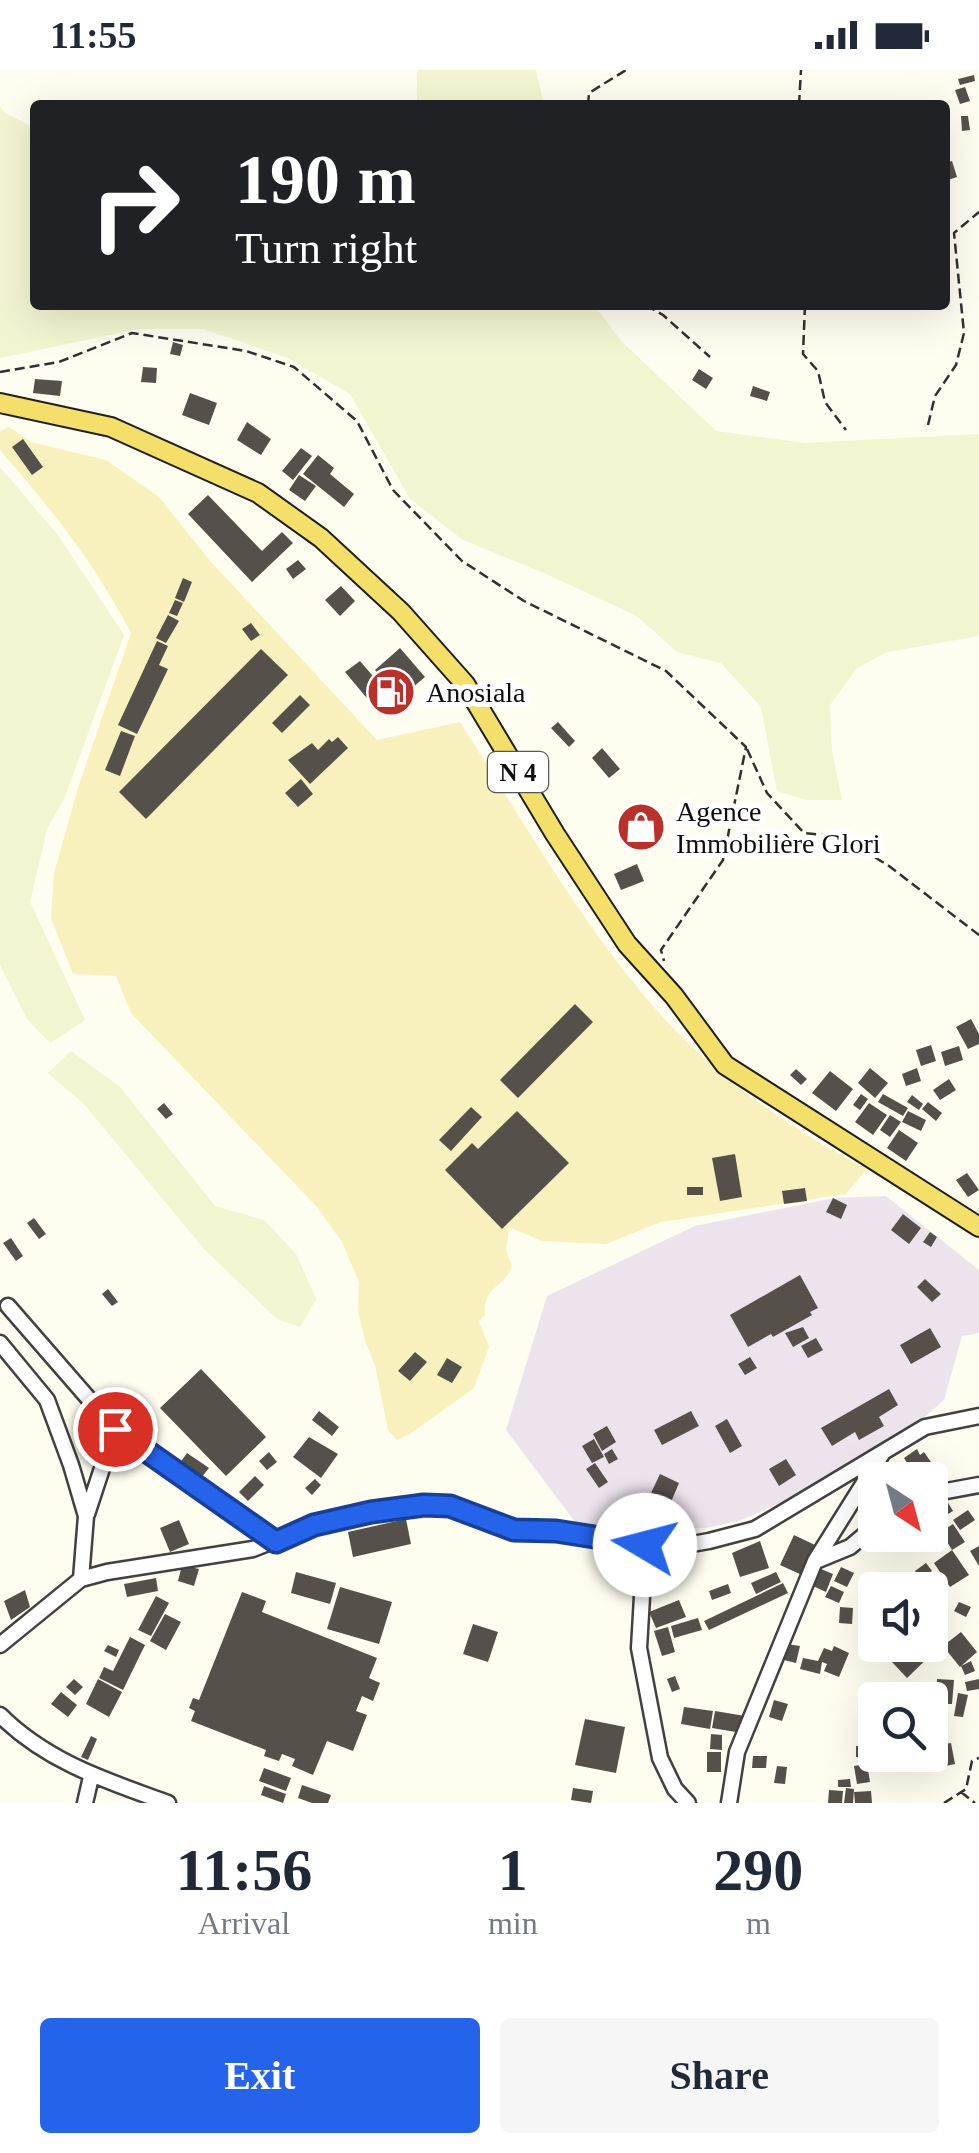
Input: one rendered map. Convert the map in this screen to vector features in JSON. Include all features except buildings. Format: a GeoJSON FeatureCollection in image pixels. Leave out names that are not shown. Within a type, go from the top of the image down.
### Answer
{"type":"FeatureCollection","features":[{"type":"Feature","properties":{"kind":"main road","name":"N 4"},"geometry":{"type":"LineString","coordinates":[[0,403],[111,427],[258,492],[321,538],[402,612],[465,684],[555,834],[628,944],[674,996],[725,1065],[979,1227]]}},
{"type":"Feature","properties":{"kind":"street"},"geometry":{"type":"LineString","coordinates":[[8,1306],[115,1429],[276,1542]]}},
{"type":"Feature","properties":{"kind":"street"},"geometry":{"type":"LineString","coordinates":[[0,1343],[47,1400],[86,1516]]}},
{"type":"Feature","properties":{"kind":"street"},"geometry":{"type":"LineString","coordinates":[[0,1645],[82,1579],[276,1542],[314,1525],[371,1512],[450,1506],[514,1530],[556,1531],[669,1548],[755,1529],[925,1427],[979,1416]]}},
{"type":"Feature","properties":{"kind":"street"},"geometry":{"type":"LineString","coordinates":[[82,1579],[86,1516],[115,1429]]}},
{"type":"Feature","properties":{"kind":"street"},"geometry":{"type":"LineString","coordinates":[[729,1803],[738,1752],[815,1561],[884,1452]]}},
{"type":"Feature","properties":{"kind":"street"},"geometry":{"type":"LineString","coordinates":[[948,1491],[979,1485]]}},
{"type":"Feature","properties":{"kind":"street"},"geometry":{"type":"LineString","coordinates":[[815,1561],[858,1540]]}},
{"type":"Feature","properties":{"kind":"street"},"geometry":{"type":"LineString","coordinates":[[645,1545],[639,1648],[660,1758],[675,1789],[688,1803]]}},
{"type":"Feature","properties":{"kind":"street"},"geometry":{"type":"LineString","coordinates":[[0,1715],[18,1733],[91,1776],[168,1803]]}},
{"type":"Feature","properties":{"kind":"street"},"geometry":{"type":"LineString","coordinates":[[85,1803],[91,1776]]}},
{"type":"Feature","properties":{"kind":"path"},"geometry":{"type":"LineString","coordinates":[[588,100],[589,93],[626,70]]}},
{"type":"Feature","properties":{"kind":"path"},"geometry":{"type":"LineString","coordinates":[[800,100],[803,72]]}},
{"type":"Feature","properties":{"kind":"path"},"geometry":{"type":"LineString","coordinates":[[928,425],[935,396],[956,365],[964,333],[954,233],[979,212]]}},
{"type":"Feature","properties":{"kind":"path"},"geometry":{"type":"LineString","coordinates":[[654,310],[710,356]]}},
{"type":"Feature","properties":{"kind":"path"},"geometry":{"type":"LineString","coordinates":[[805,310],[803,354],[818,372],[824,402],[846,430]]}},
{"type":"Feature","properties":{"kind":"path"},"geometry":{"type":"LineString","coordinates":[[0,372],[59,362],[132,333],[246,350],[294,367],[357,421],[393,490],[462,560],[524,601],[666,671],[746,748],[767,793],[804,834],[842,837],[889,866],[979,935]]}},
{"type":"Feature","properties":{"kind":"path"},"geometry":{"type":"LineString","coordinates":[[665,966],[661,950],[723,860],[746,748]]}},
{"type":"Feature","properties":{"kind":"path"},"geometry":{"type":"LineString","coordinates":[[944,1803],[962,1792],[969,1782],[972,1761],[979,1758]]}},
{"type":"Feature","properties":{"kind":"path"},"geometry":{"type":"LineString","coordinates":[[962,1792],[974,1803]]}},
{"type":"Feature","properties":{"kind":"shaded area"},"geometry":{"type":"Polygon","coordinates":[[[886,1196],[979,1270],[979,1333],[962,1336],[944,1400],[911,1429],[790,1499],[739,1521],[706,1528],[581,1530],[506,1430],[547,1296],[695,1226],[834,1198],[886,1196]]]}},
{"type":"Feature","properties":{"kind":"green space"},"geometry":{"type":"Polygon","coordinates":[[[417,70],[536,70],[543,100],[417,100],[417,70]]]}},
{"type":"Feature","properties":{"kind":"green space"},"geometry":{"type":"Polygon","coordinates":[[[0,107],[30,126],[30,310],[598,310],[622,342],[716,431],[805,443],[979,434],[979,636],[887,652],[857,668],[830,705],[832,751],[842,800],[807,800],[777,791],[761,707],[721,663],[677,652],[637,616],[463,540],[410,499],[350,394],[288,358],[203,329],[139,329],[0,358],[0,107]]]}},
{"type":"Feature","properties":{"kind":"green space"},"geometry":{"type":"Polygon","coordinates":[[[0,467],[57,534],[124,635],[64,799],[47,829],[30,902],[85,1020],[50,1043],[27,1019],[0,965],[0,467]]]}},
{"type":"Feature","properties":{"kind":"green space"},"geometry":{"type":"Polygon","coordinates":[[[71,1051],[120,1087],[215,1206],[264,1220],[296,1254],[316,1299],[300,1327],[277,1319],[205,1250],[84,1104],[48,1073],[71,1051]]]}},
{"type":"Feature","properties":{"kind":"sand"},"geometry":{"type":"Polygon","coordinates":[[[9,427],[31,442],[106,460],[159,497],[211,562],[377,740],[460,722],[578,908],[659,1013],[705,1059],[756,1100],[867,1169],[846,1194],[661,1222],[606,1244],[542,1241],[509,1227],[506,1251],[512,1266],[487,1298],[485,1315],[479,1321],[489,1347],[474,1388],[397,1440],[388,1430],[375,1365],[358,1311],[359,1282],[342,1242],[317,1207],[131,1013],[116,976],[73,974],[51,918],[54,873],[78,788],[131,633],[71,537],[0,450],[0,431],[9,427]]]}},
{"type":"Feature","properties":{"kind":"place","name":"Anosiala"},"geometry":{"type":"Point","coordinates":[391,692]}},
{"type":"Feature","properties":{"kind":"place","name":"Agence Immobilière Glori"},"geometry":{"type":"Point","coordinates":[641,827]}},
{"type":"Feature","properties":{"kind":"route"},"geometry":{"type":"LineString","coordinates":[[115,1429],[276,1542],[314,1525],[424,1505],[450,1506],[514,1530],[556,1531],[645,1545]]}}]}
